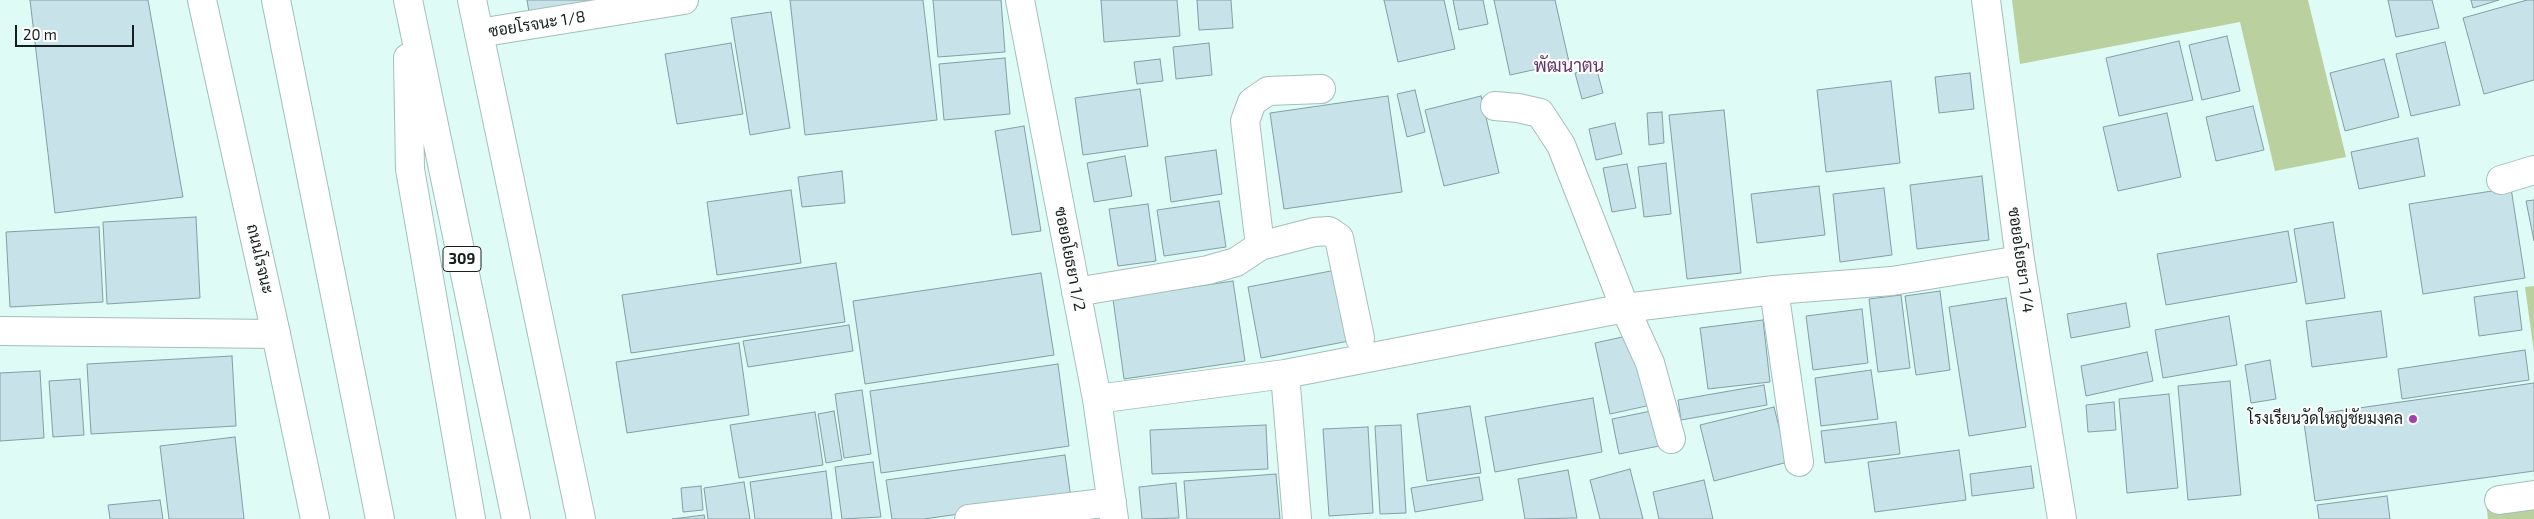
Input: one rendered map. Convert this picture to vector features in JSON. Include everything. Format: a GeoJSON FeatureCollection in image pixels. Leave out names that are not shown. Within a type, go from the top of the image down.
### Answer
{"type":"FeatureCollection","features":[{"type":"Feature","properties":{"kind":"main road","name":"ถนนโรจนะ"},"geometry":{"type":"LineString","coordinates":[[202,0],[315,519]]}},
{"type":"Feature","properties":{"kind":"main road"},"geometry":{"type":"LineString","coordinates":[[276,0],[380,519]]}},
{"type":"Feature","properties":{"kind":"main road"},"geometry":{"type":"LineString","coordinates":[[472,0],[581,519]]}},
{"type":"Feature","properties":{"kind":"main road","name":"ซอยโรจนะ 1/8"},"geometry":{"type":"LineString","coordinates":[[479,33],[684,0]]}},
{"type":"Feature","properties":{"kind":"main road","name":"ซอยอโยธยา 1/2"},"geometry":{"type":"LineString","coordinates":[[1020,0],[1097,399],[1113,511]]}},
{"type":"Feature","properties":{"kind":"main road","name":"ซอยอโยธยา 1/4"},"geometry":{"type":"LineString","coordinates":[[1986,0],[2020,260],[2062,519]]}},
{"type":"Feature","properties":{"kind":"main road"},"geometry":{"type":"LineString","coordinates":[[409,4],[410,169],[471,519]]}},
{"type":"Feature","properties":{"kind":"main road","name":"309"},"geometry":{"type":"LineString","coordinates":[[409,4],[516,519]]}},
{"type":"Feature","properties":{"kind":"main road"},"geometry":{"type":"LineString","coordinates":[[1260,246],[1245,121],[1252,102],[1268,91],[1321,89]]}},
{"type":"Feature","properties":{"kind":"main road"},"geometry":{"type":"LineString","coordinates":[[1495,106],[1518,108],[1540,114],[1561,145],[1625,308],[1650,363],[1671,439]]}},
{"type":"Feature","properties":{"kind":"main road"},"geometry":{"type":"LineString","coordinates":[[2500,180],[2534,170]]}},
{"type":"Feature","properties":{"kind":"main road"},"geometry":{"type":"LineString","coordinates":[[1076,292],[1208,270],[1236,262],[1260,246],[1314,232],[1329,231],[1339,238],[1360,338]]}},
{"type":"Feature","properties":{"kind":"main road"},"geometry":{"type":"LineString","coordinates":[[1097,399],[1286,374],[1625,308],[1774,290],[1892,281],[2020,260]]}},
{"type":"Feature","properties":{"kind":"main road"},"geometry":{"type":"LineString","coordinates":[[1774,290],[1799,462]]}},
{"type":"Feature","properties":{"kind":"main road"},"geometry":{"type":"LineString","coordinates":[[0,331],[276,334]]}},
{"type":"Feature","properties":{"kind":"main road"},"geometry":{"type":"LineString","coordinates":[[1286,374],[1297,519]]}},
{"type":"Feature","properties":{"kind":"main road"},"geometry":{"type":"LineString","coordinates":[[2498,500],[2534,495]]}},
{"type":"Feature","properties":{"kind":"main road"},"geometry":{"type":"LineString","coordinates":[[969,519],[1113,511]]}},
{"type":"Feature","properties":{"kind":"green space"},"geometry":{"type":"Polygon","coordinates":[[[2012,0],[2308,0],[2346,157],[2275,171],[2240,22],[2020,64],[2012,0]]]}},
{"type":"Feature","properties":{"kind":"green space"},"geometry":{"type":"Polygon","coordinates":[[[2534,286],[2534,352],[2525,287],[2534,286]]]}},
{"type":"Feature","properties":{"kind":"green space"},"geometry":{"type":"Polygon","coordinates":[[[2534,497],[2534,519],[2488,519],[2486,503],[2534,497]]]}},
{"type":"Feature","properties":{"kind":"building"},"geometry":{"type":"Polygon","coordinates":[[[30,0],[148,0],[183,197],[55,213],[30,0]]]}},
{"type":"Feature","properties":{"kind":"building"},"geometry":{"type":"Polygon","coordinates":[[[527,0],[605,0],[529,12],[527,0]]]}},
{"type":"Feature","properties":{"kind":"building"},"geometry":{"type":"Polygon","coordinates":[[[790,0],[923,0],[937,120],[805,135],[790,0]]]}},
{"type":"Feature","properties":{"kind":"building"},"geometry":{"type":"Polygon","coordinates":[[[933,0],[1001,0],[1005,52],[938,57],[933,0]]]}},
{"type":"Feature","properties":{"kind":"building"},"geometry":{"type":"Polygon","coordinates":[[[1101,0],[1177,0],[1180,36],[1104,42],[1101,0]]]}},
{"type":"Feature","properties":{"kind":"building"},"geometry":{"type":"Polygon","coordinates":[[[1197,0],[1231,0],[1233,28],[1199,30],[1197,0]]]}},
{"type":"Feature","properties":{"kind":"building"},"geometry":{"type":"Polygon","coordinates":[[[1384,0],[1444,0],[1455,49],[1398,62],[1384,0]]]}},
{"type":"Feature","properties":{"kind":"building"},"geometry":{"type":"Polygon","coordinates":[[[1453,0],[1483,0],[1488,24],[1459,30],[1453,0]]]}},
{"type":"Feature","properties":{"kind":"building"},"geometry":{"type":"Polygon","coordinates":[[[1494,0],[1555,0],[1569,62],[1510,75],[1494,0]]]}},
{"type":"Feature","properties":{"kind":"building"},"geometry":{"type":"Polygon","coordinates":[[[2388,0],[2432,0],[2439,28],[2396,37],[2388,0]]]}},
{"type":"Feature","properties":{"kind":"building"},"geometry":{"type":"Polygon","coordinates":[[[2471,0],[2499,0],[2473,8],[2471,0]]]}},
{"type":"Feature","properties":{"kind":"building"},"geometry":{"type":"Polygon","coordinates":[[[2527,0],[2534,0],[2534,80],[2484,94],[2463,18],[2527,0]]]}},
{"type":"Feature","properties":{"kind":"building"},"geometry":{"type":"Polygon","coordinates":[[[771,12],[790,128],[750,135],[731,18],[771,12]]]}},
{"type":"Feature","properties":{"kind":"building"},"geometry":{"type":"Polygon","coordinates":[[[2227,36],[2240,91],[2202,100],[2189,45],[2227,36]]]}},
{"type":"Feature","properties":{"kind":"building"},"geometry":{"type":"Polygon","coordinates":[[[2179,41],[2193,100],[2119,116],[2106,58],[2179,41]]]}},
{"type":"Feature","properties":{"kind":"building"},"geometry":{"type":"Polygon","coordinates":[[[2445,42],[2460,105],[2411,116],[2396,54],[2445,42]]]}},
{"type":"Feature","properties":{"kind":"building"},"geometry":{"type":"Polygon","coordinates":[[[731,43],[743,114],[677,124],[665,54],[731,43]]]}},
{"type":"Feature","properties":{"kind":"building"},"geometry":{"type":"Polygon","coordinates":[[[1209,43],[1212,75],[1176,79],[1173,47],[1209,43]]]}},
{"type":"Feature","properties":{"kind":"building"},"geometry":{"type":"Polygon","coordinates":[[[1005,58],[1010,114],[944,120],[939,64],[1005,58]]]}},
{"type":"Feature","properties":{"kind":"building"},"geometry":{"type":"Polygon","coordinates":[[[1160,59],[1163,81],[1137,84],[1134,62],[1160,59]]]}},
{"type":"Feature","properties":{"kind":"building"},"geometry":{"type":"Polygon","coordinates":[[[2384,59],[2399,117],[2345,131],[2330,73],[2384,59]]]}},
{"type":"Feature","properties":{"kind":"building"},"geometry":{"type":"Polygon","coordinates":[[[1596,67],[1603,93],[1582,99],[1575,73],[1596,67]]]}},
{"type":"Feature","properties":{"kind":"building"},"geometry":{"type":"Polygon","coordinates":[[[1970,73],[1974,109],[1939,113],[1935,77],[1970,73]]]}},
{"type":"Feature","properties":{"kind":"building"},"geometry":{"type":"Polygon","coordinates":[[[1891,81],[1900,163],[1826,172],[1817,90],[1891,81]]]}},
{"type":"Feature","properties":{"kind":"building"},"geometry":{"type":"Polygon","coordinates":[[[1140,89],[1148,146],[1083,155],[1075,98],[1140,89]]]}},
{"type":"Feature","properties":{"kind":"building"},"geometry":{"type":"Polygon","coordinates":[[[1415,90],[1425,132],[1407,137],[1397,94],[1415,90]]]}},
{"type":"Feature","properties":{"kind":"building"},"geometry":{"type":"Polygon","coordinates":[[[1388,96],[1402,192],[1284,209],[1270,113],[1388,96]]]}},
{"type":"Feature","properties":{"kind":"building"},"geometry":{"type":"Polygon","coordinates":[[[1481,96],[1499,173],[1444,186],[1425,110],[1481,96]]]}},
{"type":"Feature","properties":{"kind":"building"},"geometry":{"type":"Polygon","coordinates":[[[2253,106],[2264,150],[2216,161],[2206,117],[2253,106]]]}},
{"type":"Feature","properties":{"kind":"building"},"geometry":{"type":"Polygon","coordinates":[[[1724,110],[1741,273],[1687,279],[1669,115],[1724,110]]]}},
{"type":"Feature","properties":{"kind":"building"},"geometry":{"type":"Polygon","coordinates":[[[1662,112],[1664,143],[1649,145],[1647,113],[1662,112]]]}},
{"type":"Feature","properties":{"kind":"building"},"geometry":{"type":"Polygon","coordinates":[[[2167,113],[2181,177],[2118,191],[2103,127],[2167,113]]]}},
{"type":"Feature","properties":{"kind":"building"},"geometry":{"type":"Polygon","coordinates":[[[1615,123],[1622,154],[1596,160],[1589,129],[1615,123]]]}},
{"type":"Feature","properties":{"kind":"building"},"geometry":{"type":"Polygon","coordinates":[[[1024,126],[1041,231],[1012,235],[995,131],[1024,126]]]}},
{"type":"Feature","properties":{"kind":"building"},"geometry":{"type":"Polygon","coordinates":[[[2418,138],[2425,176],[2359,189],[2351,152],[2418,138]]]}},
{"type":"Feature","properties":{"kind":"building"},"geometry":{"type":"Polygon","coordinates":[[[1216,150],[1222,194],[1171,202],[1165,157],[1216,150]]]}},
{"type":"Feature","properties":{"kind":"building"},"geometry":{"type":"Polygon","coordinates":[[[1125,156],[1132,196],[1094,202],[1087,163],[1125,156]]]}},
{"type":"Feature","properties":{"kind":"building"},"geometry":{"type":"Polygon","coordinates":[[[1666,163],[1671,214],[1644,217],[1638,167],[1666,163]]]}},
{"type":"Feature","properties":{"kind":"building"},"geometry":{"type":"Polygon","coordinates":[[[1627,164],[1636,208],[1612,212],[1603,168],[1627,164]]]}},
{"type":"Feature","properties":{"kind":"building"},"geometry":{"type":"Polygon","coordinates":[[[842,171],[845,203],[802,207],[798,177],[842,171]]]}},
{"type":"Feature","properties":{"kind":"building"},"geometry":{"type":"Polygon","coordinates":[[[1982,176],[1989,240],[1917,249],[1910,185],[1982,176]]]}},
{"type":"Feature","properties":{"kind":"building"},"geometry":{"type":"Polygon","coordinates":[[[1819,186],[1825,235],[1757,243],[1751,194],[1819,186]]]}},
{"type":"Feature","properties":{"kind":"building"},"geometry":{"type":"Polygon","coordinates":[[[1884,188],[1892,255],[1840,262],[1833,194],[1884,188]]]}},
{"type":"Feature","properties":{"kind":"building"},"geometry":{"type":"Polygon","coordinates":[[[2511,188],[2525,278],[2423,294],[2409,204],[2511,188]]]}},
{"type":"Feature","properties":{"kind":"building"},"geometry":{"type":"Polygon","coordinates":[[[791,190],[801,263],[717,275],[707,202],[791,190]]]}},
{"type":"Feature","properties":{"kind":"building"},"geometry":{"type":"Polygon","coordinates":[[[2534,200],[2534,241],[2526,201],[2534,200]]]}},
{"type":"Feature","properties":{"kind":"building"},"geometry":{"type":"Polygon","coordinates":[[[1219,201],[1226,247],[1164,256],[1157,210],[1219,201]]]}},
{"type":"Feature","properties":{"kind":"building"},"geometry":{"type":"Polygon","coordinates":[[[1148,204],[1156,261],[1118,266],[1109,209],[1148,204]]]}},
{"type":"Feature","properties":{"kind":"building"},"geometry":{"type":"Polygon","coordinates":[[[196,217],[200,298],[107,304],[103,222],[196,217]]]}},
{"type":"Feature","properties":{"kind":"building"},"geometry":{"type":"Polygon","coordinates":[[[2333,222],[2345,298],[2306,304],[2294,229],[2333,222]]]}},
{"type":"Feature","properties":{"kind":"building"},"geometry":{"type":"Polygon","coordinates":[[[99,227],[103,302],[10,307],[6,232],[99,227]]]}},
{"type":"Feature","properties":{"kind":"building"},"geometry":{"type":"Polygon","coordinates":[[[2288,231],[2297,282],[2166,305],[2157,254],[2288,231]]]}},
{"type":"Feature","properties":{"kind":"building"},"geometry":{"type":"Polygon","coordinates":[[[836,263],[845,322],[631,353],[622,295],[836,263]]]}},
{"type":"Feature","properties":{"kind":"building"},"geometry":{"type":"Polygon","coordinates":[[[1336,270],[1349,341],[1261,358],[1248,287],[1336,270]]]}},
{"type":"Feature","properties":{"kind":"building"},"geometry":{"type":"Polygon","coordinates":[[[1041,273],[1054,355],[865,384],[853,301],[1041,273]]]}},
{"type":"Feature","properties":{"kind":"building"},"geometry":{"type":"Polygon","coordinates":[[[1233,281],[1245,361],[1124,379],[1113,299],[1233,281]]]}},
{"type":"Feature","properties":{"kind":"building"},"geometry":{"type":"Polygon","coordinates":[[[1940,291],[1950,370],[1916,375],[1905,296],[1940,291]]]}},
{"type":"Feature","properties":{"kind":"building"},"geometry":{"type":"Polygon","coordinates":[[[2517,291],[2522,330],[2479,336],[2474,297],[2517,291]]]}},
{"type":"Feature","properties":{"kind":"building"},"geometry":{"type":"Polygon","coordinates":[[[1901,295],[1910,368],[1878,372],[1869,299],[1901,295]]]}},
{"type":"Feature","properties":{"kind":"building"},"geometry":{"type":"Polygon","coordinates":[[[2006,298],[2026,427],[1969,436],[1949,307],[2006,298]]]}},
{"type":"Feature","properties":{"kind":"building"},"geometry":{"type":"Polygon","coordinates":[[[2126,303],[2130,327],[2071,338],[2067,314],[2126,303]]]}},
{"type":"Feature","properties":{"kind":"building"},"geometry":{"type":"Polygon","coordinates":[[[1862,309],[1868,363],[1813,370],[1806,316],[1862,309]]]}},
{"type":"Feature","properties":{"kind":"building"},"geometry":{"type":"Polygon","coordinates":[[[2381,311],[2387,357],[2312,367],[2306,321],[2381,311]]]}},
{"type":"Feature","properties":{"kind":"building"},"geometry":{"type":"Polygon","coordinates":[[[2229,316],[2237,365],[2163,378],[2155,330],[2229,316]]]}},
{"type":"Feature","properties":{"kind":"building"},"geometry":{"type":"Polygon","coordinates":[[[1763,320],[1770,382],[1708,389],[1700,328],[1763,320]]]}},
{"type":"Feature","properties":{"kind":"building"},"geometry":{"type":"Polygon","coordinates":[[[849,325],[853,351],[748,367],[743,341],[849,325]]]}},
{"type":"Feature","properties":{"kind":"building"},"geometry":{"type":"Polygon","coordinates":[[[1636,334],[1651,405],[1610,414],[1595,343],[1636,334]]]}},
{"type":"Feature","properties":{"kind":"building"},"geometry":{"type":"Polygon","coordinates":[[[739,343],[749,415],[627,433],[616,362],[739,343]]]}},
{"type":"Feature","properties":{"kind":"building"},"geometry":{"type":"Polygon","coordinates":[[[2525,350],[2529,380],[2402,399],[2398,369],[2525,350]]]}},
{"type":"Feature","properties":{"kind":"building"},"geometry":{"type":"Polygon","coordinates":[[[2147,352],[2153,381],[2086,396],[2081,366],[2147,352]]]}},
{"type":"Feature","properties":{"kind":"building"},"geometry":{"type":"Polygon","coordinates":[[[232,356],[236,426],[91,434],[87,364],[232,356]]]}},
{"type":"Feature","properties":{"kind":"building"},"geometry":{"type":"Polygon","coordinates":[[[2270,360],[2276,399],[2251,403],[2245,365],[2270,360]]]}},
{"type":"Feature","properties":{"kind":"building"},"geometry":{"type":"Polygon","coordinates":[[[1058,364],[1069,446],[881,473],[870,391],[1058,364]]]}},
{"type":"Feature","properties":{"kind":"building"},"geometry":{"type":"Polygon","coordinates":[[[1871,370],[1878,419],[1821,426],[1815,378],[1871,370]]]}},
{"type":"Feature","properties":{"kind":"building"},"geometry":{"type":"Polygon","coordinates":[[[40,371],[44,438],[0,441],[0,373],[40,371]]]}},
{"type":"Feature","properties":{"kind":"building"},"geometry":{"type":"Polygon","coordinates":[[[80,379],[84,435],[53,437],[49,381],[80,379]]]}},
{"type":"Feature","properties":{"kind":"building"},"geometry":{"type":"Polygon","coordinates":[[[2230,381],[2241,495],[2188,500],[2178,386],[2230,381]]]}},
{"type":"Feature","properties":{"kind":"building"},"geometry":{"type":"Polygon","coordinates":[[[2534,383],[2534,471],[2315,501],[2303,416],[2534,383]]]}},
{"type":"Feature","properties":{"kind":"building"},"geometry":{"type":"Polygon","coordinates":[[[1764,385],[1767,405],[1681,420],[1678,400],[1764,385]]]}},
{"type":"Feature","properties":{"kind":"building"},"geometry":{"type":"Polygon","coordinates":[[[862,390],[871,454],[844,458],[835,394],[862,390]]]}},
{"type":"Feature","properties":{"kind":"building"},"geometry":{"type":"Polygon","coordinates":[[[2169,394],[2178,488],[2127,493],[2119,399],[2169,394]]]}},
{"type":"Feature","properties":{"kind":"building"},"geometry":{"type":"Polygon","coordinates":[[[1593,398],[1602,452],[1495,472],[1485,417],[1593,398]]]}},
{"type":"Feature","properties":{"kind":"building"},"geometry":{"type":"Polygon","coordinates":[[[2114,402],[2116,430],[2088,432],[2086,405],[2114,402]]]}},
{"type":"Feature","properties":{"kind":"building"},"geometry":{"type":"Polygon","coordinates":[[[1470,406],[1481,473],[1427,481],[1417,414],[1470,406]]]}},
{"type":"Feature","properties":{"kind":"building"},"geometry":{"type":"Polygon","coordinates":[[[1774,407],[1788,462],[1714,481],[1700,425],[1774,407]]]}},
{"type":"Feature","properties":{"kind":"building"},"geometry":{"type":"Polygon","coordinates":[[[1656,410],[1664,445],[1619,454],[1612,419],[1656,410]]]}},
{"type":"Feature","properties":{"kind":"building"},"geometry":{"type":"Polygon","coordinates":[[[834,411],[842,460],[826,463],[818,414],[834,411]]]}},
{"type":"Feature","properties":{"kind":"building"},"geometry":{"type":"Polygon","coordinates":[[[815,412],[823,465],[739,478],[730,425],[815,412]]]}},
{"type":"Feature","properties":{"kind":"building"},"geometry":{"type":"Polygon","coordinates":[[[1896,422],[1900,454],[1825,463],[1821,431],[1896,422]]]}},
{"type":"Feature","properties":{"kind":"building"},"geometry":{"type":"Polygon","coordinates":[[[1266,425],[1268,469],[1152,474],[1150,430],[1266,425]]]}},
{"type":"Feature","properties":{"kind":"building"},"geometry":{"type":"Polygon","coordinates":[[[1401,425],[1406,513],[1380,514],[1375,426],[1401,425]]]}},
{"type":"Feature","properties":{"kind":"building"},"geometry":{"type":"Polygon","coordinates":[[[1368,427],[1373,513],[1329,516],[1323,429],[1368,427]]]}},
{"type":"Feature","properties":{"kind":"building"},"geometry":{"type":"Polygon","coordinates":[[[235,437],[244,519],[169,519],[160,446],[235,437]]]}},
{"type":"Feature","properties":{"kind":"building"},"geometry":{"type":"Polygon","coordinates":[[[1959,450],[1966,500],[1875,512],[1868,462],[1959,450]]]}},
{"type":"Feature","properties":{"kind":"building"},"geometry":{"type":"Polygon","coordinates":[[[1065,455],[1071,498],[924,519],[892,519],[886,480],[1065,455]]]}},
{"type":"Feature","properties":{"kind":"building"},"geometry":{"type":"Polygon","coordinates":[[[873,462],[881,517],[842,519],[835,467],[873,462]]]}},
{"type":"Feature","properties":{"kind":"building"},"geometry":{"type":"Polygon","coordinates":[[[2031,466],[2034,488],[1972,496],[1970,474],[2031,466]]]}},
{"type":"Feature","properties":{"kind":"building"},"geometry":{"type":"Polygon","coordinates":[[[1630,469],[1643,519],[1600,519],[1590,480],[1630,469]]]}},
{"type":"Feature","properties":{"kind":"building"},"geometry":{"type":"Polygon","coordinates":[[[1568,470],[1577,518],[1525,519],[1518,479],[1568,470]]]}},
{"type":"Feature","properties":{"kind":"building"},"geometry":{"type":"Polygon","coordinates":[[[826,471],[832,519],[755,519],[750,482],[826,471]]]}},
{"type":"Feature","properties":{"kind":"building"},"geometry":{"type":"Polygon","coordinates":[[[1276,474],[1280,519],[1187,519],[1184,481],[1276,474]]]}},
{"type":"Feature","properties":{"kind":"building"},"geometry":{"type":"Polygon","coordinates":[[[1479,477],[1483,500],[1415,512],[1411,488],[1479,477]]]}},
{"type":"Feature","properties":{"kind":"building"},"geometry":{"type":"Polygon","coordinates":[[[1704,480],[1713,519],[1659,519],[1653,492],[1704,480]]]}},
{"type":"Feature","properties":{"kind":"building"},"geometry":{"type":"Polygon","coordinates":[[[744,482],[750,519],[708,519],[704,488],[744,482]]]}},
{"type":"Feature","properties":{"kind":"building"},"geometry":{"type":"Polygon","coordinates":[[[1176,483],[1179,518],[1142,519],[1139,487],[1176,483]]]}},
{"type":"Feature","properties":{"kind":"building"},"geometry":{"type":"Polygon","coordinates":[[[701,486],[703,510],[683,512],[681,488],[701,486]]]}},
{"type":"Feature","properties":{"kind":"building"},"geometry":{"type":"Polygon","coordinates":[[[2387,496],[2390,519],[2319,519],[2317,505],[2387,496]]]}},
{"type":"Feature","properties":{"kind":"building"},"geometry":{"type":"Polygon","coordinates":[[[160,500],[163,519],[110,519],[108,505],[160,500]]]}},
{"type":"Feature","properties":{"kind":"building"},"geometry":{"type":"Polygon","coordinates":[[[704,515],[705,519],[672,519],[704,515]]]}},
{"type":"Feature","properties":{"kind":"place","name":"โรงเรียนวัดใหญ่ชัยมงคล"},"geometry":{"type":"Point","coordinates":[2413,419]}},
{"type":"Feature","properties":{"kind":"district","name":"พัฒนาตน"},"geometry":{"type":"Point","coordinates":[1569,66]}}]}
